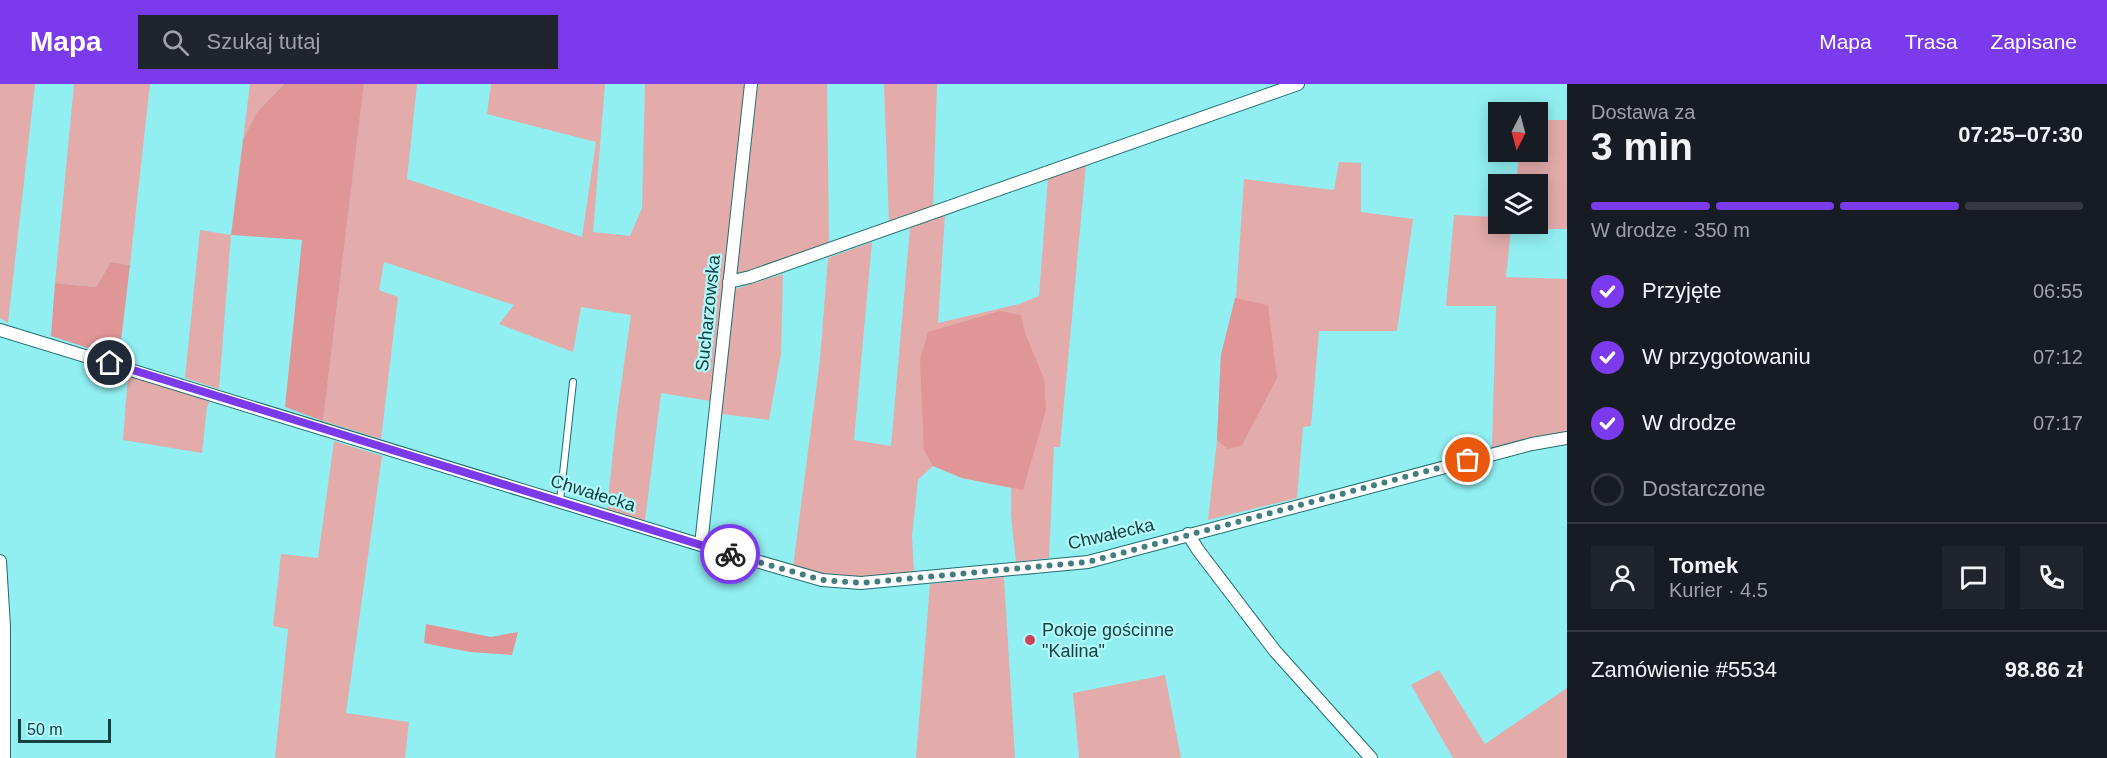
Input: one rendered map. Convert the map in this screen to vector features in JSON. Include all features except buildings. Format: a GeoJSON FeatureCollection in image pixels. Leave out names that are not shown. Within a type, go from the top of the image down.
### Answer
{"type":"FeatureCollection","features":[{"type":"Feature","properties":{"kind":"street","name":"Sucharzowska"},"geometry":{"type":"LineString","coordinates":[[701,545],[751,84]]}},
{"type":"Feature","properties":{"kind":"street"},"geometry":{"type":"LineString","coordinates":[[729,282],[750,277],[1298,84]]}},
{"type":"Feature","properties":{"kind":"street","name":"Chwałecka"},"geometry":{"type":"LineString","coordinates":[[0,330],[701,545],[822,580],[861,583],[1088,562],[1521,446],[1567,438]]}},
{"type":"Feature","properties":{"kind":"street"},"geometry":{"type":"LineString","coordinates":[[1188,534],[1275,651],[1371,758]]}},
{"type":"Feature","properties":{"kind":"street"},"geometry":{"type":"LineString","coordinates":[[0,561],[4,627],[4,758]]}},
{"type":"Feature","properties":{"kind":"lane"},"geometry":{"type":"LineString","coordinates":[[560,502],[573,382]]}},
{"type":"Feature","properties":{"kind":"shaded area"},"geometry":{"type":"Polygon","coordinates":[[[0,84],[35,84],[8,323],[0,318],[0,84]]]}},
{"type":"Feature","properties":{"kind":"shaded area"},"geometry":{"type":"Polygon","coordinates":[[[74,84],[150,84],[130,265],[111,262],[96,287],[55,283],[74,84]]]}},
{"type":"Feature","properties":{"kind":"shaded area"},"geometry":{"type":"Polygon","coordinates":[[[250,84],[284,84],[257,112],[243,140],[250,84]]]}},
{"type":"Feature","properties":{"kind":"shaded area"},"geometry":{"type":"Polygon","coordinates":[[[284,84],[364,84],[323,421],[285,407],[302,240],[231,235],[243,140],[257,112],[284,84]]]}},
{"type":"Feature","properties":{"kind":"shaded area"},"geometry":{"type":"Polygon","coordinates":[[[364,84],[417,84],[407,179],[582,237],[596,142],[487,114],[491,84],[605,84],[593,232],[630,236],[642,208],[645,84],[745,84],[710,401],[661,393],[645,521],[607,510],[617,414],[631,315],[581,307],[573,352],[499,324],[514,305],[384,262],[379,290],[398,297],[381,439],[323,421],[364,84]]]}},
{"type":"Feature","properties":{"kind":"shaded area"},"geometry":{"type":"Polygon","coordinates":[[[758,84],[827,84],[829,243],[736,275],[758,84]]]}},
{"type":"Feature","properties":{"kind":"shaded area"},"geometry":{"type":"Polygon","coordinates":[[[884,84],[937,84],[933,210],[889,222],[884,84]]]}},
{"type":"Feature","properties":{"kind":"shaded area"},"geometry":{"type":"Polygon","coordinates":[[[1548,120],[1567,120],[1567,229],[1548,229],[1548,174],[1517,174],[1518,162],[1548,162],[1548,120]]]}},
{"type":"Feature","properties":{"kind":"shaded area"},"geometry":{"type":"Polygon","coordinates":[[[1339,162],[1361,163],[1361,212],[1413,219],[1397,331],[1319,331],[1311,426],[1303,427],[1297,498],[1208,520],[1217,440],[1221,355],[1236,298],[1244,179],[1334,190],[1339,162]]]}},
{"type":"Feature","properties":{"kind":"shaded area"},"geometry":{"type":"Polygon","coordinates":[[[1086,164],[1060,447],[1054,447],[1049,558],[1016,562],[1011,516],[1011,488],[962,478],[933,466],[918,480],[912,536],[914,572],[847,579],[793,567],[820,359],[828,258],[872,242],[854,440],[891,446],[910,228],[945,214],[938,323],[1019,304],[1039,296],[1048,178],[1086,164]]]}},
{"type":"Feature","properties":{"kind":"shaded area"},"geometry":{"type":"Polygon","coordinates":[[[1454,215],[1488,217],[1488,234],[1510,234],[1506,277],[1567,279],[1567,431],[1492,447],[1496,306],[1446,306],[1454,215]]]}},
{"type":"Feature","properties":{"kind":"shaded area"},"geometry":{"type":"Polygon","coordinates":[[[200,230],[231,235],[219,389],[185,378],[200,230]]]}},
{"type":"Feature","properties":{"kind":"shaded area"},"geometry":{"type":"Polygon","coordinates":[[[111,262],[130,265],[119,358],[51,336],[55,283],[96,287],[111,262]]]}},
{"type":"Feature","properties":{"kind":"shaded area"},"geometry":{"type":"Polygon","coordinates":[[[783,274],[781,354],[769,420],[722,414],[735,289],[783,274]]]}},
{"type":"Feature","properties":{"kind":"shaded area"},"geometry":{"type":"Polygon","coordinates":[[[1235,298],[1268,305],[1277,378],[1242,445],[1228,449],[1217,440],[1221,355],[1235,298]]]}},
{"type":"Feature","properties":{"kind":"shaded area"},"geometry":{"type":"Polygon","coordinates":[[[1000,311],[1021,315],[1025,333],[1044,379],[1046,410],[1023,490],[962,478],[933,466],[924,450],[920,360],[928,332],[1000,311]]]}},
{"type":"Feature","properties":{"kind":"shaded area"},"geometry":{"type":"Polygon","coordinates":[[[128,374],[210,401],[207,407],[202,453],[123,440],[128,374]]]}},
{"type":"Feature","properties":{"kind":"shaded area"},"geometry":{"type":"Polygon","coordinates":[[[334,441],[382,456],[346,713],[409,722],[405,758],[275,758],[288,629],[273,626],[281,554],[318,558],[334,441]]]}},
{"type":"Feature","properties":{"kind":"shaded area"},"geometry":{"type":"Polygon","coordinates":[[[1004,577],[1015,758],[916,758],[930,584],[1004,577]]]}},
{"type":"Feature","properties":{"kind":"shaded area"},"geometry":{"type":"Polygon","coordinates":[[[426,624],[491,637],[518,632],[512,655],[470,652],[424,643],[426,624]]]}},
{"type":"Feature","properties":{"kind":"shaded area"},"geometry":{"type":"Polygon","coordinates":[[[1439,670],[1485,744],[1567,688],[1567,758],[1453,758],[1411,685],[1439,670]]]}},
{"type":"Feature","properties":{"kind":"shaded area"},"geometry":{"type":"Polygon","coordinates":[[[1165,675],[1181,758],[1079,758],[1073,693],[1165,675]]]}},
{"type":"Feature","properties":{"kind":"way so far"},"geometry":{"type":"LineString","coordinates":[[730,554],[822,580],[861,583],[1088,562],[1468,460]]}},
{"type":"Feature","properties":{"kind":"place","name":"Pokoje gościnne \"Kalina\""},"geometry":{"type":"Point","coordinates":[1030,640]}},
{"type":"Feature","properties":{"kind":"route"},"geometry":{"type":"LineString","coordinates":[[110,363],[730,554]]}}]}
